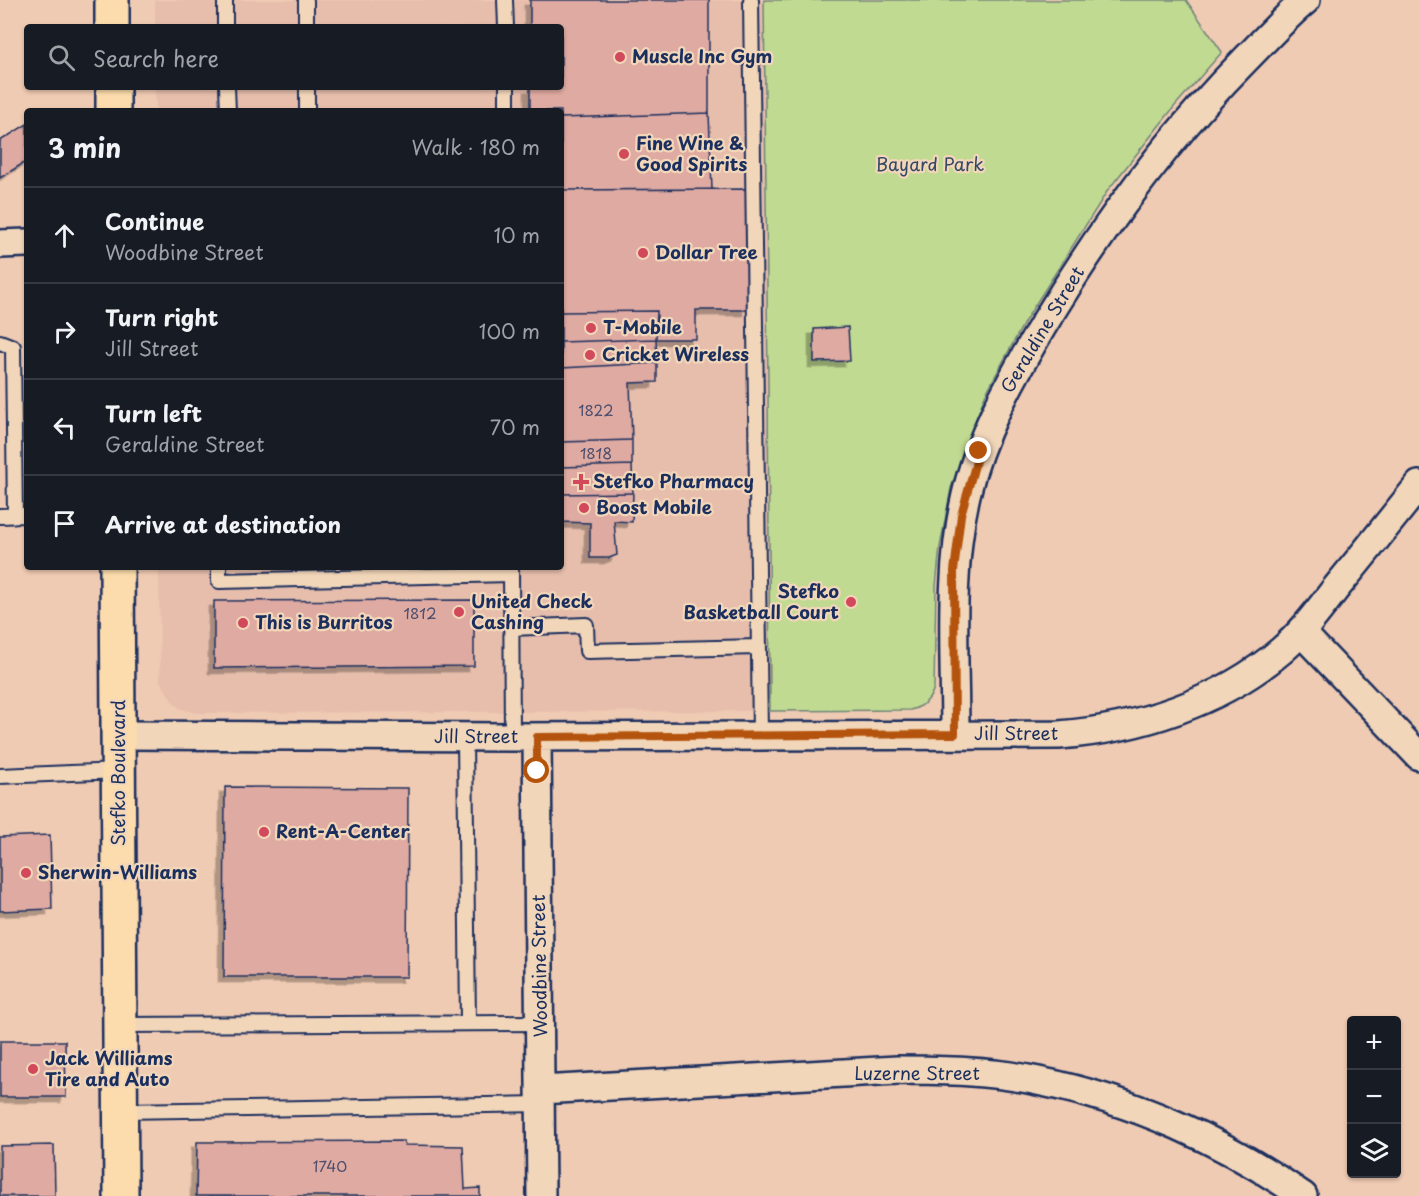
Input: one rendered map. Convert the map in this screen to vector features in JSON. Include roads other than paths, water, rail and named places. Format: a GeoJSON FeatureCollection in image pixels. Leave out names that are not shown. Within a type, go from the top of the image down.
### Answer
{"type":"FeatureCollection","features":[{"type":"Feature","properties":{"kind":"main road"},"geometry":{"type":"LineString","coordinates":[[112,0],[112,24]]}},
{"type":"Feature","properties":{"kind":"main road"},"geometry":{"type":"LineString","coordinates":[[112,90],[113,108]]}},
{"type":"Feature","properties":{"kind":"main road","name":"Stefko Boulevard"},"geometry":{"type":"LineString","coordinates":[[117,570],[121,1196]]}},
{"type":"Feature","properties":{"kind":"street","name":"Geraldine Street"},"geometry":{"type":"LineString","coordinates":[[955,734],[954,571],[957,540],[969,482],[987,428],[1056,303],[1125,201],[1194,115],[1306,0]]}},
{"type":"Feature","properties":{"kind":"street"},"geometry":{"type":"LineString","coordinates":[[0,243],[24,243]]}},
{"type":"Feature","properties":{"kind":"street","name":"Jill Street"},"geometry":{"type":"LineString","coordinates":[[119,735],[524,737],[1080,733],[1104,730],[1155,717],[1214,694],[1240,680],[1276,655],[1301,632],[1419,485]]}},
{"type":"Feature","properties":{"kind":"street"},"geometry":{"type":"LineString","coordinates":[[1301,632],[1419,756]]}},
{"type":"Feature","properties":{"kind":"street","name":"Woodbine Street"},"geometry":{"type":"LineString","coordinates":[[524,737],[540,1023],[541,1196]]}},
{"type":"Feature","properties":{"kind":"street","name":"Luzerne Street"},"geometry":{"type":"LineString","coordinates":[[541,1097],[897,1070],[944,1070],[1037,1080],[1089,1094],[1183,1127],[1275,1176],[1303,1196]]}},
{"type":"Feature","properties":{"kind":"lane"},"geometry":{"type":"LineString","coordinates":[[225,0],[225,24]]}},
{"type":"Feature","properties":{"kind":"lane"},"geometry":{"type":"LineString","coordinates":[[306,0],[306,24]]}},
{"type":"Feature","properties":{"kind":"lane"},"geometry":{"type":"LineString","coordinates":[[505,0],[506,24]]}},
{"type":"Feature","properties":{"kind":"lane"},"geometry":{"type":"LineString","coordinates":[[751,0],[760,735]]}},
{"type":"Feature","properties":{"kind":"lane"},"geometry":{"type":"LineString","coordinates":[[227,90],[228,108]]}},
{"type":"Feature","properties":{"kind":"lane"},"geometry":{"type":"LineString","coordinates":[[307,90],[307,108]]}},
{"type":"Feature","properties":{"kind":"lane"},"geometry":{"type":"LineString","coordinates":[[507,90],[507,108]]}},
{"type":"Feature","properties":{"kind":"lane"},"geometry":{"type":"LineString","coordinates":[[0,342],[13,347],[21,515],[0,516]]}},
{"type":"Feature","properties":{"kind":"lane"},"geometry":{"type":"LineString","coordinates":[[219,570],[219,581],[511,571],[511,628],[524,737]]}},
{"type":"Feature","properties":{"kind":"lane"},"geometry":{"type":"LineString","coordinates":[[511,628],[586,625],[587,651],[759,647]]}},
{"type":"Feature","properties":{"kind":"lane"},"geometry":{"type":"LineString","coordinates":[[465,737],[468,1023]]}},
{"type":"Feature","properties":{"kind":"lane"},"geometry":{"type":"LineString","coordinates":[[0,776],[119,771]]}},
{"type":"Feature","properties":{"kind":"lane"},"geometry":{"type":"LineString","coordinates":[[120,1025],[540,1023]]}},
{"type":"Feature","properties":{"kind":"lane"},"geometry":{"type":"LineString","coordinates":[[121,1112],[541,1097]]}},
{"type":"Feature","properties":{"kind":"place","name":"Muscle Inc Gym"},"geometry":{"type":"Point","coordinates":[620,57]}},
{"type":"Feature","properties":{"kind":"place","name":"Fine Wine & Good Spirits"},"geometry":{"type":"Point","coordinates":[624,154]}},
{"type":"Feature","properties":{"kind":"place","name":"Dollar Tree"},"geometry":{"type":"Point","coordinates":[643,253]}},
{"type":"Feature","properties":{"kind":"place","name":"T-Mobile"},"geometry":{"type":"Point","coordinates":[591,328]}},
{"type":"Feature","properties":{"kind":"place","name":"Cricket Wireless"},"geometry":{"type":"Point","coordinates":[590,355]}},
{"type":"Feature","properties":{"kind":"place","name":"Stefko Pharmacy"},"geometry":{"type":"Point","coordinates":[581,482]}},
{"type":"Feature","properties":{"kind":"place","name":"Boost Mobile"},"geometry":{"type":"Point","coordinates":[584,508]}},
{"type":"Feature","properties":{"kind":"place","name":"Stefko Basketball Court"},"geometry":{"type":"Point","coordinates":[851,602]}},
{"type":"Feature","properties":{"kind":"place","name":"United Check Cashing"},"geometry":{"type":"Point","coordinates":[459,612]}},
{"type":"Feature","properties":{"kind":"place","name":"This is Burritos"},"geometry":{"type":"Point","coordinates":[243,623]}},
{"type":"Feature","properties":{"kind":"place","name":"Rent-A-Center"},"geometry":{"type":"Point","coordinates":[264,832]}},
{"type":"Feature","properties":{"kind":"place","name":"Sherwin-Williams"},"geometry":{"type":"Point","coordinates":[26,873]}},
{"type":"Feature","properties":{"kind":"place","name":"Jack Williams Tire and Auto"},"geometry":{"type":"Point","coordinates":[33,1069]}},
{"type":"Feature","properties":{"kind":"park label","name":"Bayard Park"},"geometry":{"type":"Point","coordinates":[930,165]}}]}
